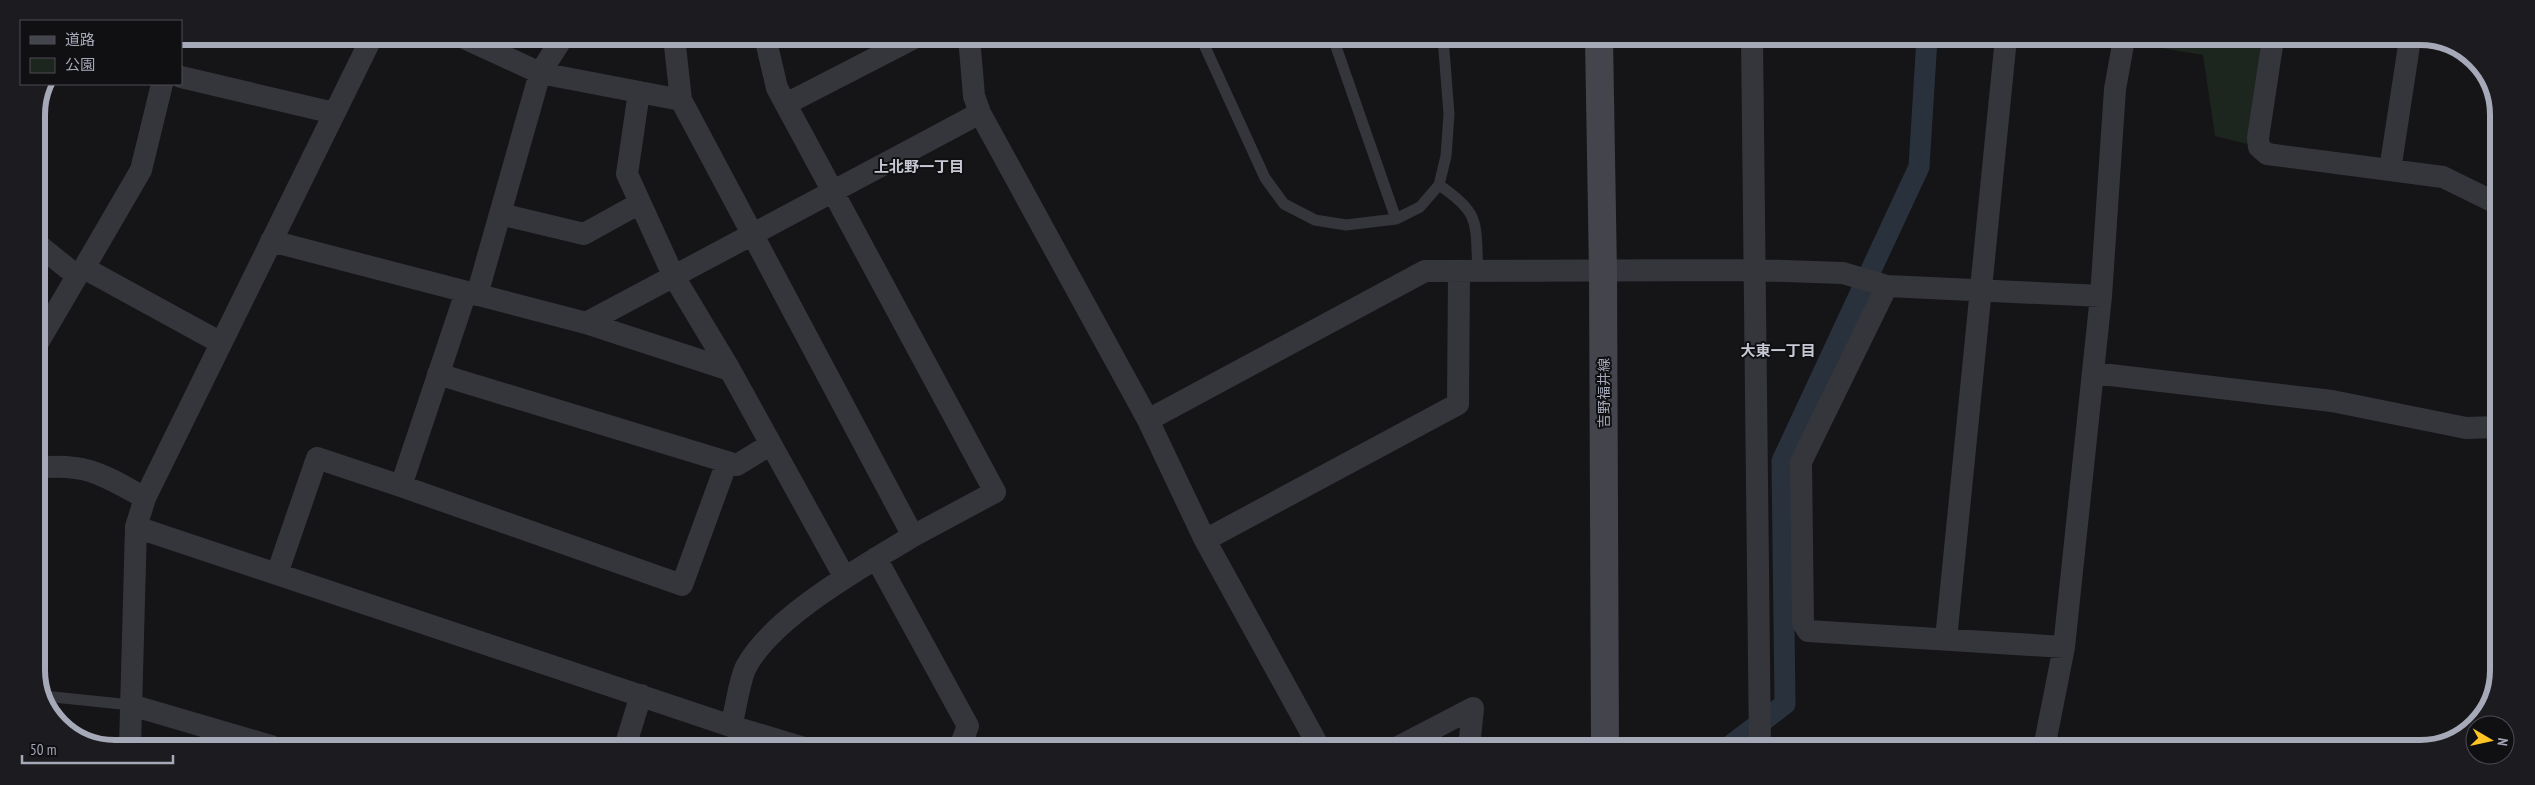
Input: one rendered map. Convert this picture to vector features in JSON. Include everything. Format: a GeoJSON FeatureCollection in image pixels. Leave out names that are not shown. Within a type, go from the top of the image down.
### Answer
{"type":"FeatureCollection","features":[{"type":"Feature","properties":{"kind":"main road","name":"吉野福井線"},"geometry":{"type":"LineString","coordinates":[[1599,45],[1603,272],[1606,740]]}},
{"type":"Feature","properties":{"kind":"street"},"geometry":{"type":"LineString","coordinates":[[130,740],[136,527],[145,498],[368,45]]}},
{"type":"Feature","properties":{"kind":"street"},"geometry":{"type":"LineString","coordinates":[[479,45],[540,73],[681,100]]}},
{"type":"Feature","properties":{"kind":"street"},"geometry":{"type":"LineString","coordinates":[[401,486],[438,374],[471,294],[500,214],[540,73],[558,45]]}},
{"type":"Feature","properties":{"kind":"street"},"geometry":{"type":"LineString","coordinates":[[675,45],[681,100],[913,536]]}},
{"type":"Feature","properties":{"kind":"street"},"geometry":{"type":"LineString","coordinates":[[731,726],[746,667],[774,629],[876,558],[995,492],[777,88],[767,45]]}},
{"type":"Feature","properties":{"kind":"street"},"geometry":{"type":"LineString","coordinates":[[786,104],[900,45]]}},
{"type":"Feature","properties":{"kind":"street"},"geometry":{"type":"LineString","coordinates":[[970,45],[974,96],[980,113],[1148,420],[1205,540],[1315,740]]}},
{"type":"Feature","properties":{"kind":"street"},"geometry":{"type":"LineString","coordinates":[[1752,45],[1760,740]]}},
{"type":"Feature","properties":{"kind":"street"},"geometry":{"type":"LineString","coordinates":[[1946,639],[2005,45]]}},
{"type":"Feature","properties":{"kind":"street"},"geometry":{"type":"LineString","coordinates":[[2046,740],[2064,647],[2101,296],[2115,89],[2123,45]]}},
{"type":"Feature","properties":{"kind":"street"},"geometry":{"type":"LineString","coordinates":[[2272,45],[2258,138],[2259,147],[2267,154],[2444,177],[2490,200]]}},
{"type":"Feature","properties":{"kind":"street"},"geometry":{"type":"LineString","coordinates":[[2390,170],[2409,45]]}},
{"type":"Feature","properties":{"kind":"street"},"geometry":{"type":"LineString","coordinates":[[182,77],[334,113]]}},
{"type":"Feature","properties":{"kind":"street"},"geometry":{"type":"LineString","coordinates":[[45,331],[141,170],[162,85]]}},
{"type":"Feature","properties":{"kind":"street"},"geometry":{"type":"LineString","coordinates":[[639,92],[628,174],[673,275],[730,370],[845,578]]}},
{"type":"Feature","properties":{"kind":"street"},"geometry":{"type":"LineString","coordinates":[[586,323],[980,113]]}},
{"type":"Feature","properties":{"kind":"street"},"geometry":{"type":"LineString","coordinates":[[500,214],[584,234],[640,202]]}},
{"type":"Feature","properties":{"kind":"street"},"geometry":{"type":"LineString","coordinates":[[271,241],[586,323],[730,370]]}},
{"type":"Feature","properties":{"kind":"street"},"geometry":{"type":"LineString","coordinates":[[45,249],[80,272],[221,343]]}},
{"type":"Feature","properties":{"kind":"street"},"geometry":{"type":"LineString","coordinates":[[1148,420],[1425,272],[1754,270],[1843,273],[1887,286],[2101,296]]}},
{"type":"Feature","properties":{"kind":"street"},"geometry":{"type":"LineString","coordinates":[[1205,540],[1458,404],[1468,272]]}},
{"type":"Feature","properties":{"kind":"street"},"geometry":{"type":"LineString","coordinates":[[1887,286],[1801,462],[1803,623],[1808,631],[2064,647]]}},
{"type":"Feature","properties":{"kind":"street"},"geometry":{"type":"LineString","coordinates":[[2093,373],[2332,401],[2466,428],[2490,427]]}},
{"type":"Feature","properties":{"kind":"street"},"geometry":{"type":"LineString","coordinates":[[438,374],[737,465],[771,444]]}},
{"type":"Feature","properties":{"kind":"street"},"geometry":{"type":"LineString","coordinates":[[277,574],[317,458],[682,585],[727,462]]}},
{"type":"Feature","properties":{"kind":"street"},"geometry":{"type":"LineString","coordinates":[[45,467],[59,465],[85,468],[145,498]]}},
{"type":"Feature","properties":{"kind":"street"},"geometry":{"type":"LineString","coordinates":[[136,527],[778,740]]}},
{"type":"Feature","properties":{"kind":"street"},"geometry":{"type":"LineString","coordinates":[[876,558],[968,726],[963,740]]}},
{"type":"Feature","properties":{"kind":"street"},"geometry":{"type":"LineString","coordinates":[[627,740],[641,695]]}},
{"type":"Feature","properties":{"kind":"street"},"geometry":{"type":"LineString","coordinates":[[131,704],[251,740]]}},
{"type":"Feature","properties":{"kind":"street"},"geometry":{"type":"LineString","coordinates":[[1411,740],[1473,708],[1469,740]]}},
{"type":"Feature","properties":{"kind":"lane"},"geometry":{"type":"LineString","coordinates":[[1204,45],[1265,178],[1284,204],[1315,220],[1346,225],[1396,219],[1420,207],[1439,185],[1446,156],[1449,114],[1444,45]]}},
{"type":"Feature","properties":{"kind":"lane"},"geometry":{"type":"LineString","coordinates":[[1335,45],[1396,219]]}},
{"type":"Feature","properties":{"kind":"lane"},"geometry":{"type":"LineString","coordinates":[[1439,185],[1461,200],[1474,218],[1468,272]]}},
{"type":"Feature","properties":{"kind":"lane"},"geometry":{"type":"LineString","coordinates":[[50,697],[131,704]]}},
{"type":"Feature","properties":{"kind":"green space"},"geometry":{"type":"Polygon","coordinates":[[[2143,45],[2273,45],[2259,147],[2215,136],[2203,55],[2143,45]]]}},
{"type":"Feature","properties":{"kind":"waterway"},"geometry":{"type":"LineString","coordinates":[[1738,740],[1785,704],[1782,461],[1919,167],[1927,45]]}},
{"type":"Feature","properties":{"kind":"district","name":"上北野一丁目"},"geometry":{"type":"Point","coordinates":[919,167]}},
{"type":"Feature","properties":{"kind":"district","name":"大東一丁目"},"geometry":{"type":"Point","coordinates":[1778,351]}}]}
